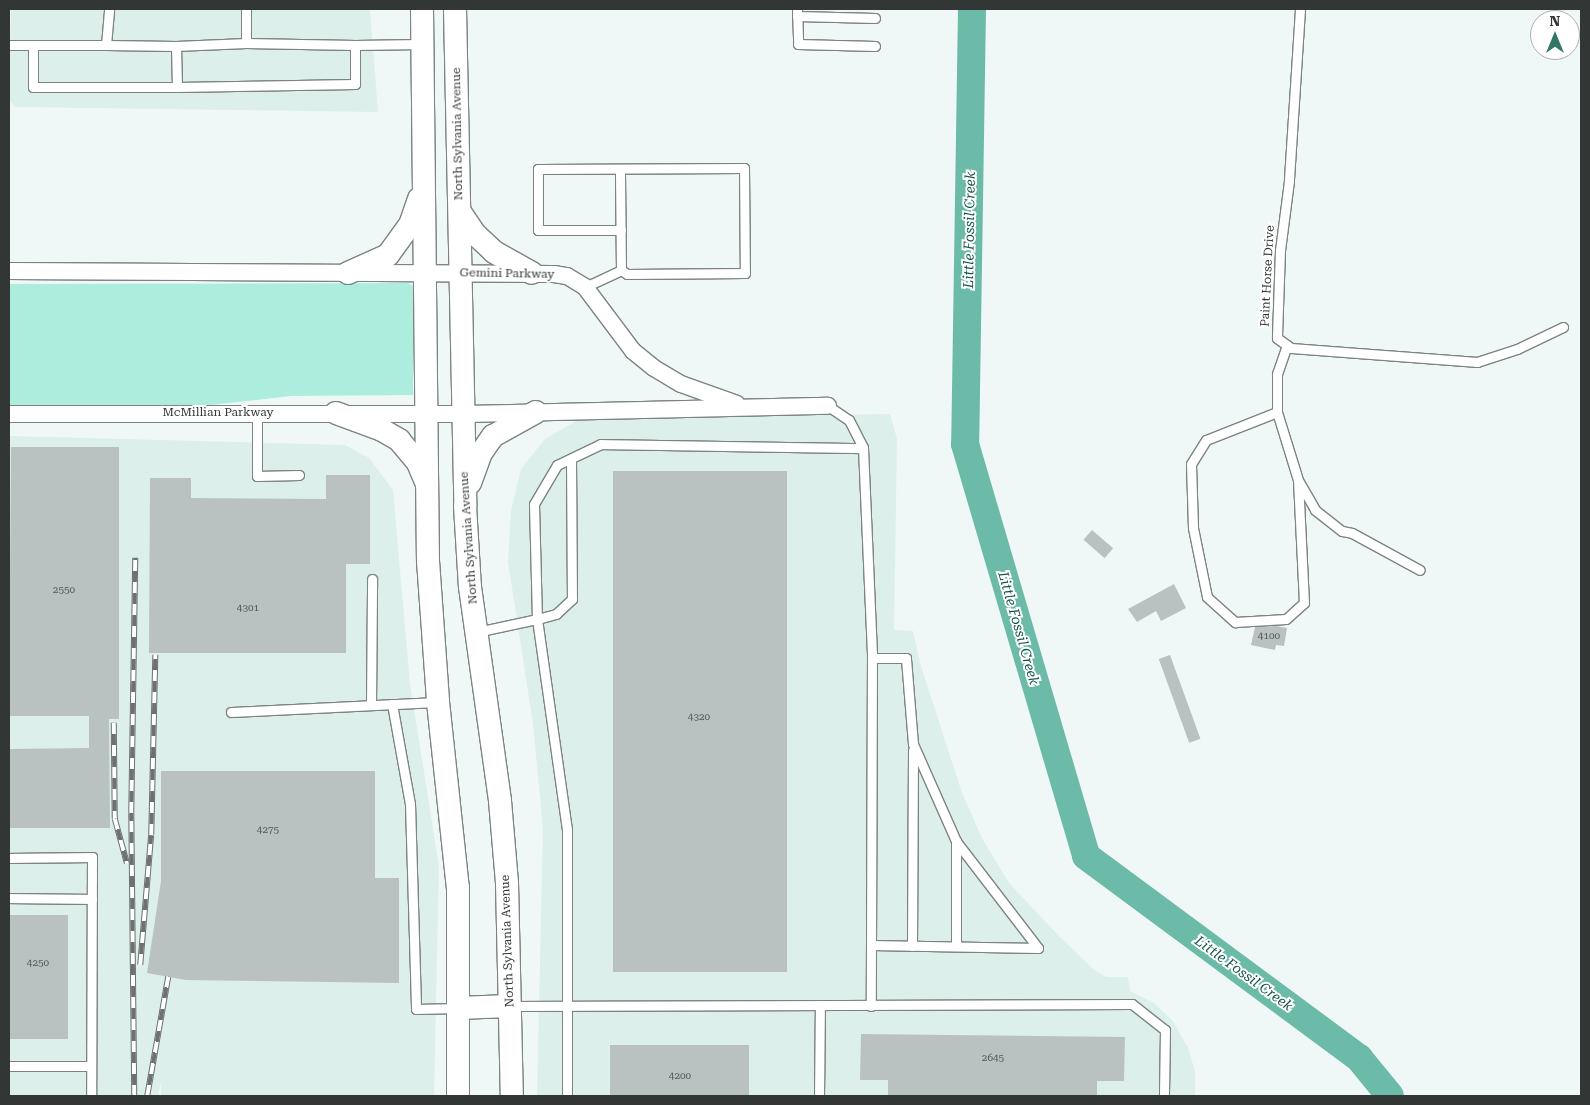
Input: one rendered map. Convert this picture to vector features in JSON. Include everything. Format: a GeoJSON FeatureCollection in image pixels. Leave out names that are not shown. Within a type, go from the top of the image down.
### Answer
{"type":"FeatureCollection","features":[{"type":"Feature","properties":{"kind":"main road"},"geometry":{"type":"LineString","coordinates":[[422,9],[422,188],[427,273],[428,560],[438,702],[458,888],[458,1096]]}},
{"type":"Feature","properties":{"kind":"main road","name":"North Sylvania Avenue"},"geometry":{"type":"LineString","coordinates":[[455,9],[465,414],[465,506],[470,587],[500,801],[507,883],[512,1096]]}},
{"type":"Feature","properties":{"kind":"main road"},"geometry":{"type":"LineString","coordinates":[[348,273],[388,255],[410,225],[422,188]]}},
{"type":"Feature","properties":{"kind":"main road"},"geometry":{"type":"LineString","coordinates":[[460,212],[475,234],[494,252],[532,273]]}},
{"type":"Feature","properties":{"kind":"main road"},"geometry":{"type":"LineString","coordinates":[[465,506],[481,453],[493,436],[536,412]]}},
{"type":"Feature","properties":{"kind":"main road"},"geometry":{"type":"LineString","coordinates":[[336,413],[382,430],[399,440],[418,464],[429,490]]}},
{"type":"Feature","properties":{"kind":"main road"},"geometry":{"type":"LineString","coordinates":[[458,1008],[510,1006]]}},
{"type":"Feature","properties":{"kind":"street"},"geometry":{"type":"LineString","coordinates":[[9,271],[427,273]]}},
{"type":"Feature","properties":{"kind":"street","name":"Gemini Parkway"},"geometry":{"type":"LineString","coordinates":[[427,273],[532,273],[567,276],[584,288],[633,351],[654,368],[681,384],[746,407]]}},
{"type":"Feature","properties":{"kind":"street","name":"Gemini Parkway"},"geometry":{"type":"LineString","coordinates":[[428,414],[828,406]]}},
{"type":"Feature","properties":{"kind":"street","name":"McMillian Parkway"},"geometry":{"type":"LineString","coordinates":[[9,414],[428,414]]}},
{"type":"Feature","properties":{"kind":"lane"},"geometry":{"type":"LineString","coordinates":[[106,45],[109,9]]}},
{"type":"Feature","properties":{"kind":"lane"},"geometry":{"type":"LineString","coordinates":[[246,9],[246,42]]}},
{"type":"Feature","properties":{"kind":"lane","name":"Paint Horse Drive"},"geometry":{"type":"LineString","coordinates":[[1287,345],[1277,338],[1280,250],[1288,181],[1300,9]]}},
{"type":"Feature","properties":{"kind":"lane"},"geometry":{"type":"LineString","coordinates":[[875,18],[797,13],[798,44],[875,46]]}},
{"type":"Feature","properties":{"kind":"lane"},"geometry":{"type":"LineString","coordinates":[[9,45],[176,46],[246,42],[355,45],[422,44]]}},
{"type":"Feature","properties":{"kind":"lane"},"geometry":{"type":"LineString","coordinates":[[33,45],[33,86],[355,84],[355,45]]}},
{"type":"Feature","properties":{"kind":"lane"},"geometry":{"type":"LineString","coordinates":[[176,46],[177,86]]}},
{"type":"Feature","properties":{"kind":"lane"},"geometry":{"type":"LineString","coordinates":[[620,168],[621,270]]}},
{"type":"Feature","properties":{"kind":"lane"},"geometry":{"type":"LineString","coordinates":[[621,230],[538,230],[538,169],[744,168],[746,273],[627,274],[621,270]]}},
{"type":"Feature","properties":{"kind":"lane"},"geometry":{"type":"LineString","coordinates":[[584,288],[621,270]]}},
{"type":"Feature","properties":{"kind":"lane"},"geometry":{"type":"LineString","coordinates":[[1420,570],[1352,533],[1342,531],[1315,510],[1298,480],[1277,412],[1278,374],[1287,345],[1326,351],[1477,362],[1516,349],[1563,327]]}},
{"type":"Feature","properties":{"kind":"lane"},"geometry":{"type":"LineString","coordinates":[[828,406],[849,420],[863,448],[872,658],[870,1006]]}},
{"type":"Feature","properties":{"kind":"lane"},"geometry":{"type":"LineString","coordinates":[[1277,412],[1206,440],[1191,464],[1193,528],[1207,597],[1235,622],[1286,619],[1304,603],[1298,480]]}},
{"type":"Feature","properties":{"kind":"lane"},"geometry":{"type":"LineString","coordinates":[[257,413],[257,476],[298,475]]}},
{"type":"Feature","properties":{"kind":"lane"},"geometry":{"type":"LineString","coordinates":[[567,1096],[567,828],[537,619],[534,504],[557,466],[601,444],[863,448]]}},
{"type":"Feature","properties":{"kind":"lane"},"geometry":{"type":"LineString","coordinates":[[477,632],[556,614],[572,600],[571,459]]}},
{"type":"Feature","properties":{"kind":"lane"},"geometry":{"type":"LineString","coordinates":[[371,705],[372,579]]}},
{"type":"Feature","properties":{"kind":"lane"},"geometry":{"type":"LineString","coordinates":[[872,658],[906,658],[913,744],[912,946]]}},
{"type":"Feature","properties":{"kind":"lane"},"geometry":{"type":"LineString","coordinates":[[231,712],[438,702]]}},
{"type":"Feature","properties":{"kind":"lane"},"geometry":{"type":"LineString","coordinates":[[392,704],[410,804],[416,1009],[458,1008]]}},
{"type":"Feature","properties":{"kind":"lane"},"geometry":{"type":"LineString","coordinates":[[871,945],[1038,948],[956,841],[913,744]]}},
{"type":"Feature","properties":{"kind":"lane"},"geometry":{"type":"LineString","coordinates":[[956,841],[956,946]]}},
{"type":"Feature","properties":{"kind":"lane"},"geometry":{"type":"LineString","coordinates":[[9,858],[92,858],[91,1096]]}},
{"type":"Feature","properties":{"kind":"lane"},"geometry":{"type":"LineString","coordinates":[[9,898],[92,899]]}},
{"type":"Feature","properties":{"kind":"lane"},"geometry":{"type":"LineString","coordinates":[[510,1006],[1132,1004],[1165,1030],[1164,1096]]}},
{"type":"Feature","properties":{"kind":"lane"},"geometry":{"type":"LineString","coordinates":[[819,1096],[820,1005]]}},
{"type":"Feature","properties":{"kind":"lane"},"geometry":{"type":"LineString","coordinates":[[9,1066],[91,1066]]}},
{"type":"Feature","properties":{"kind":"shaded area"},"geometry":{"type":"Polygon","coordinates":[[[11,9],[370,9],[378,112],[15,107],[9,100],[11,9]]]}},
{"type":"Feature","properties":{"kind":"shaded area"},"geometry":{"type":"Polygon","coordinates":[[[890,414],[897,439],[894,630],[913,631],[920,663],[962,793],[982,838],[1009,883],[1093,969],[1106,977],[1128,977],[1130,991],[1154,1003],[1173,1021],[1188,1048],[1195,1071],[1195,1096],[537,1096],[543,828],[533,724],[508,562],[511,511],[521,469],[545,439],[580,419],[890,414]]]}},
{"type":"Feature","properties":{"kind":"shaded area"},"geometry":{"type":"Polygon","coordinates":[[[9,436],[345,445],[369,458],[393,490],[410,684],[439,866],[434,1096],[161,1096],[161,1082],[158,1096],[9,1096],[9,436]]]}},
{"type":"Feature","properties":{"kind":"green space"},"geometry":{"type":"Polygon","coordinates":[[[408,283],[413,286],[413,395],[291,396],[193,407],[9,406],[9,284],[408,283]]]}},
{"type":"Feature","properties":{"kind":"building"},"geometry":{"type":"Polygon","coordinates":[[[11,447],[119,447],[119,719],[109,719],[110,828],[9,828],[9,749],[89,748],[89,716],[9,716],[11,447]]]}},
{"type":"Feature","properties":{"kind":"building"},"geometry":{"type":"Polygon","coordinates":[[[613,471],[787,471],[787,972],[613,972],[613,471]]]}},
{"type":"Feature","properties":{"kind":"building"},"geometry":{"type":"Polygon","coordinates":[[[326,475],[370,475],[370,564],[346,564],[346,653],[149,653],[150,478],[191,478],[191,498],[326,499],[326,475]]]}},
{"type":"Feature","properties":{"kind":"building"},"geometry":{"type":"Polygon","coordinates":[[[1092,530],[1113,548],[1105,558],[1083,540],[1092,530]]]}},
{"type":"Feature","properties":{"kind":"building"},"geometry":{"type":"Polygon","coordinates":[[[1174,584],[1186,608],[1161,621],[1156,611],[1137,622],[1128,609],[1174,584]]]}},
{"type":"Feature","properties":{"kind":"building"},"geometry":{"type":"Polygon","coordinates":[[[1276,626],[1287,628],[1284,646],[1276,645],[1275,650],[1251,645],[1255,627],[1276,626]]]}},
{"type":"Feature","properties":{"kind":"building"},"geometry":{"type":"Polygon","coordinates":[[[1170,655],[1200,739],[1189,743],[1159,659],[1170,655]]]}},
{"type":"Feature","properties":{"kind":"building"},"geometry":{"type":"Polygon","coordinates":[[[161,771],[375,771],[375,878],[399,878],[399,983],[186,980],[147,973],[161,881],[161,771]]]}},
{"type":"Feature","properties":{"kind":"building"},"geometry":{"type":"Polygon","coordinates":[[[9,915],[68,915],[68,1039],[9,1039],[9,915]]]}},
{"type":"Feature","properties":{"kind":"building"},"geometry":{"type":"Polygon","coordinates":[[[861,1034],[1125,1037],[1124,1081],[1097,1081],[1097,1096],[888,1096],[888,1080],[860,1080],[861,1034]]]}},
{"type":"Feature","properties":{"kind":"building"},"geometry":{"type":"Polygon","coordinates":[[[610,1045],[749,1045],[749,1096],[610,1096],[610,1045]]]}},
{"type":"Feature","properties":{"kind":"waterway","name":"Little Fossil Creek"},"geometry":{"type":"LineString","coordinates":[[972,9],[965,444],[1086,856],[1359,1058],[1390,1096]]}},
{"type":"Feature","properties":{"kind":"railway"},"geometry":{"type":"LineString","coordinates":[[134,1096],[131,813],[135,558]]}},
{"type":"Feature","properties":{"kind":"railway"},"geometry":{"type":"LineString","coordinates":[[140,965],[151,835],[155,655]]}},
{"type":"Feature","properties":{"kind":"railway"},"geometry":{"type":"LineString","coordinates":[[114,723],[115,819],[127,863]]}},
{"type":"Feature","properties":{"kind":"railway"},"geometry":{"type":"LineString","coordinates":[[147,1096],[168,977]]}}]}
